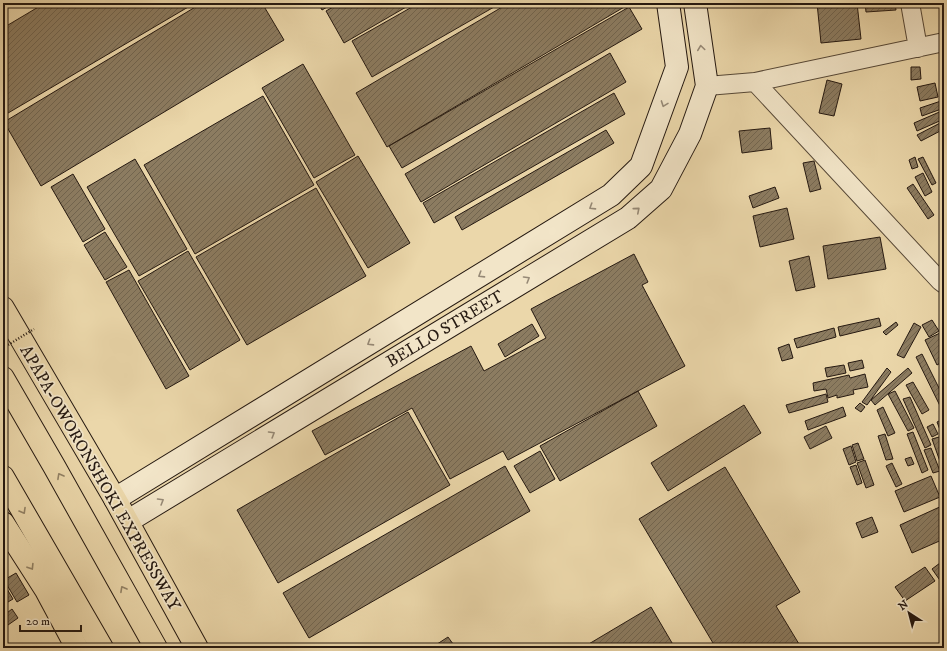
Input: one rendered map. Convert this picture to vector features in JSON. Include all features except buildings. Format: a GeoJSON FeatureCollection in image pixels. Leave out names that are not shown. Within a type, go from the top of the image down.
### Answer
{"type":"FeatureCollection","features":[{"type":"Feature","properties":{"kind":"main road","name":"APAPA-OWORONSHOKI EXPRESSWAY"},"geometry":{"type":"LineString","coordinates":[[3,308],[128,521],[197,648]]}},
{"type":"Feature","properties":{"kind":"main road","name":"APAPA-OWORONSHOKI EXPRESSWAY"},"geometry":{"type":"LineString","coordinates":[[3,378],[156,648]]}},
{"type":"Feature","properties":{"kind":"main road"},"geometry":{"type":"LineString","coordinates":[[3,477],[102,648]]}},
{"type":"Feature","properties":{"kind":"main road"},"geometry":{"type":"LineString","coordinates":[[3,523],[46,590],[78,648]]}},
{"type":"Feature","properties":{"kind":"street","name":"BELLO STREET"},"geometry":{"type":"LineString","coordinates":[[115,499],[611,195],[641,166],[677,67],[668,3]]}},
{"type":"Feature","properties":{"kind":"street"},"geometry":{"type":"LineString","coordinates":[[695,3],[707,86],[754,82],[944,42]]}},
{"type":"Feature","properties":{"kind":"street"},"geometry":{"type":"LineString","coordinates":[[910,3],[918,48]]}},
{"type":"Feature","properties":{"kind":"street"},"geometry":{"type":"LineString","coordinates":[[754,82],[940,282],[944,284]]}},
{"type":"Feature","properties":{"kind":"street","name":"BELLO STREET"},"geometry":{"type":"LineString","coordinates":[[128,521],[628,218],[661,189],[690,134],[707,86]]}},
{"type":"Feature","properties":{"kind":"path"},"geometry":{"type":"LineString","coordinates":[[3,348],[34,329]]}}]}
